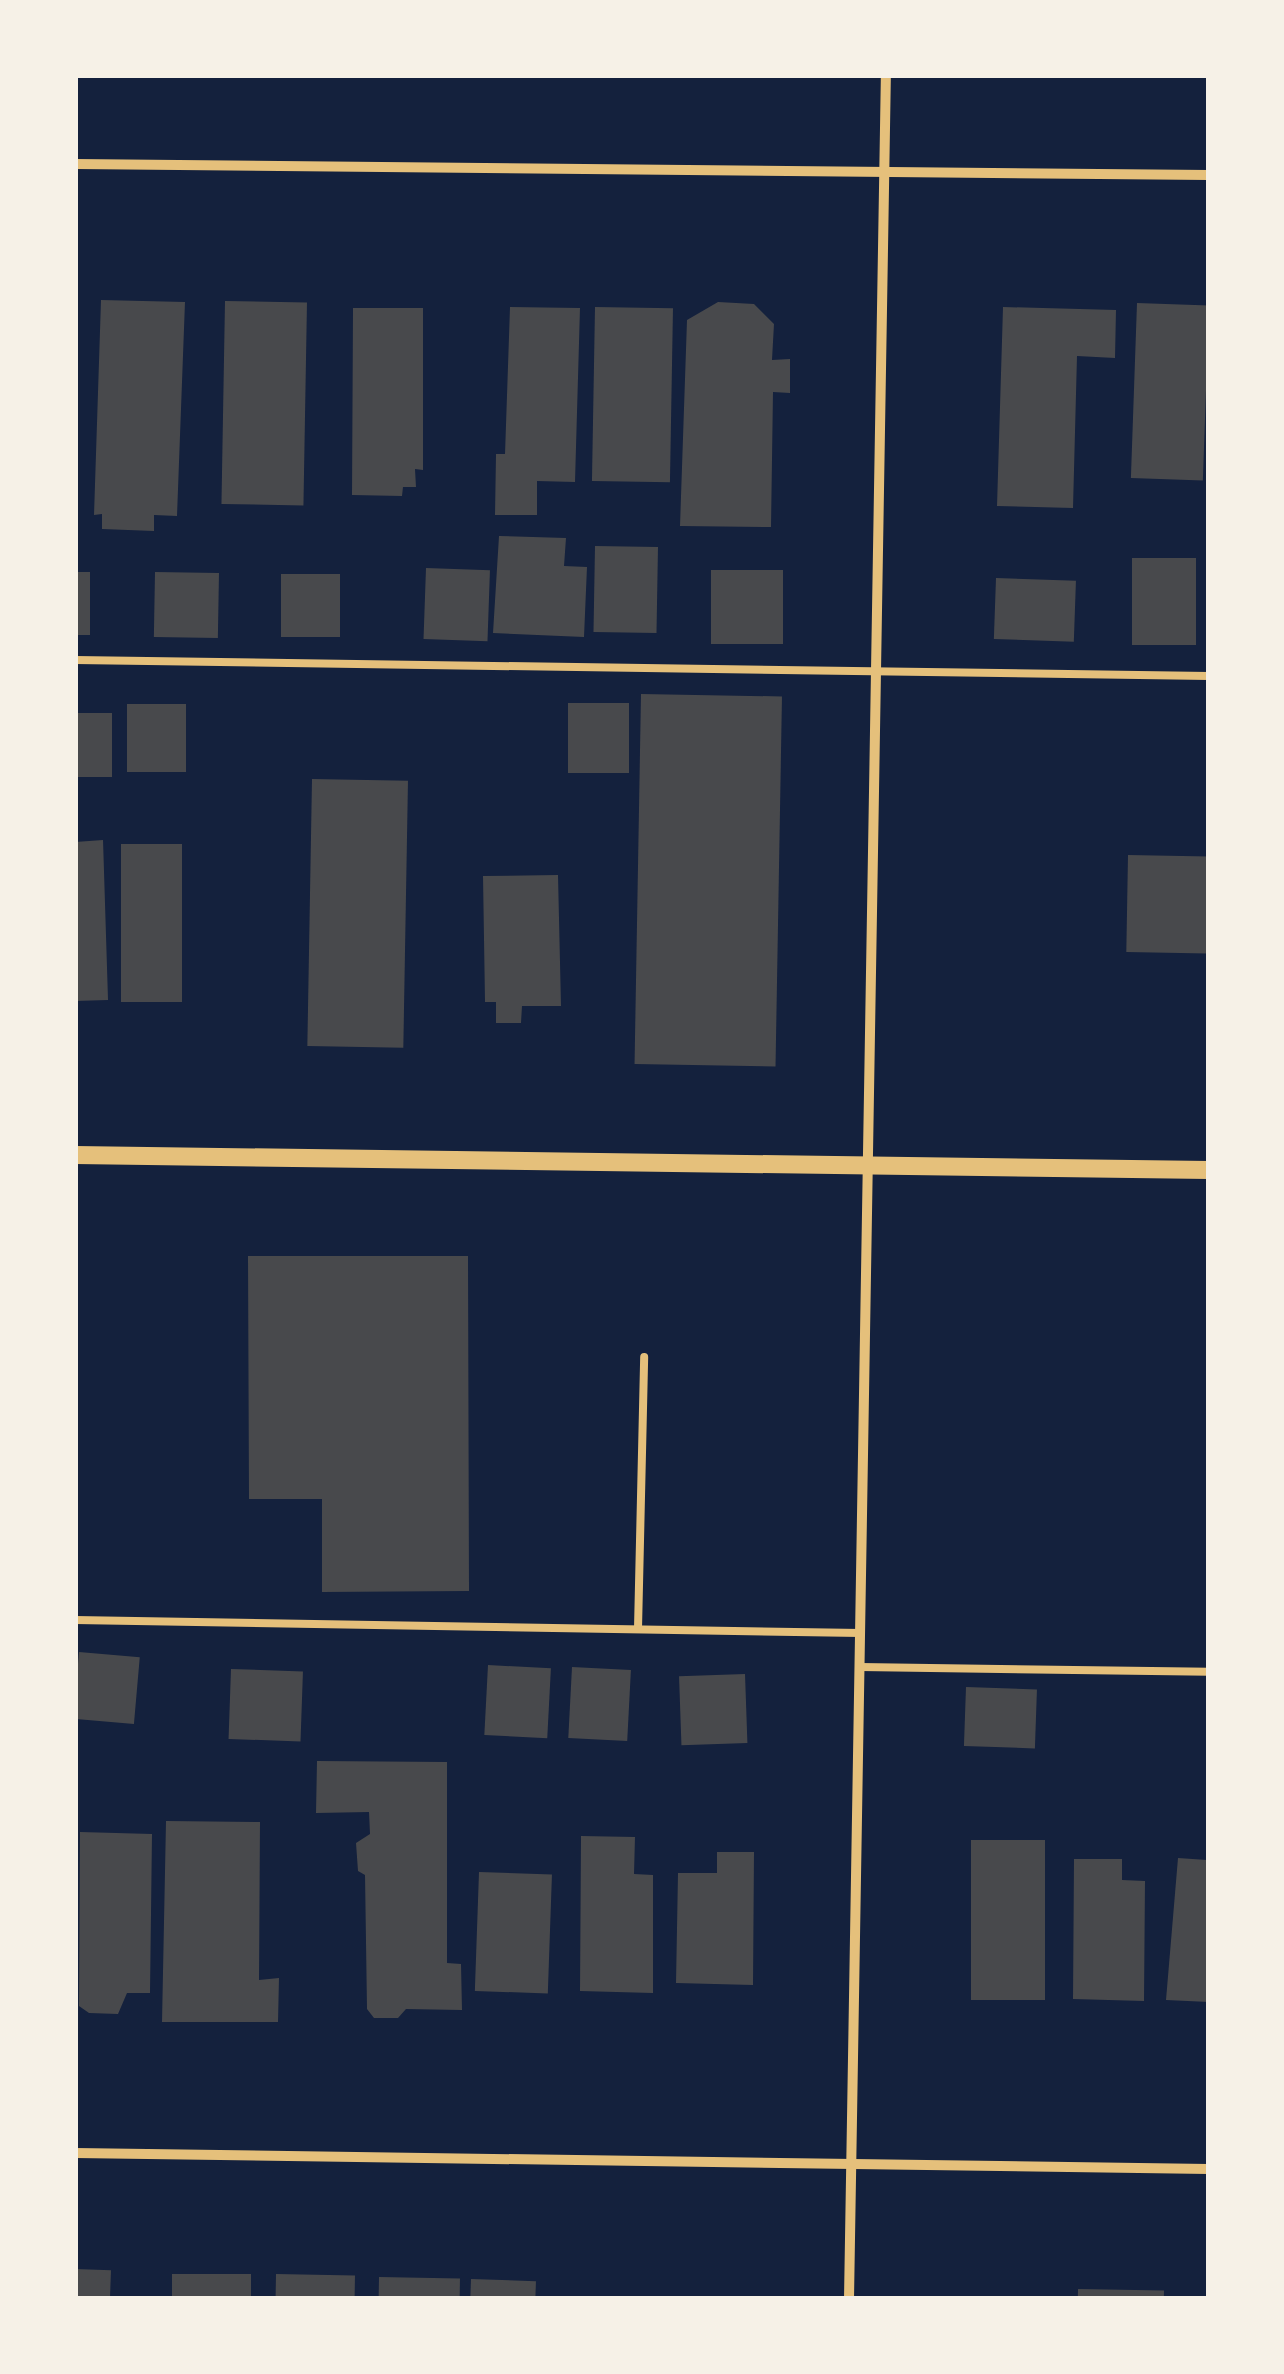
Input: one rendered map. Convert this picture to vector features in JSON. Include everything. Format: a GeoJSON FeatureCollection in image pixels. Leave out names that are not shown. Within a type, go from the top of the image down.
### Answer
{"type":"FeatureCollection","features":[{"type":"Feature","properties":{"kind":"street"},"geometry":{"type":"LineString","coordinates":[[849,2299],[886,75]]}},
{"type":"Feature","properties":{"kind":"street"},"geometry":{"type":"LineString","coordinates":[[75,164],[1209,175]]}},
{"type":"Feature","properties":{"kind":"street"},"geometry":{"type":"LineString","coordinates":[[75,1154],[1209,1170]]}},
{"type":"Feature","properties":{"kind":"street"},"geometry":{"type":"LineString","coordinates":[[75,2152],[1209,2168]]}},
{"type":"Feature","properties":{"kind":"lane"},"geometry":{"type":"LineString","coordinates":[[75,660],[1209,676]]}},
{"type":"Feature","properties":{"kind":"lane"},"geometry":{"type":"LineString","coordinates":[[638,1629],[644,1357]]}},
{"type":"Feature","properties":{"kind":"lane"},"geometry":{"type":"LineString","coordinates":[[75,1620],[861,1633]]}},
{"type":"Feature","properties":{"kind":"lane"},"geometry":{"type":"LineString","coordinates":[[860,1667],[1209,1672]]}},
{"type":"Feature","properties":{"kind":"building"},"geometry":{"type":"Polygon","coordinates":[[[101,300],[185,302],[177,516],[154,515],[154,531],[102,529],[102,514],[94,515],[101,300]]]}},
{"type":"Feature","properties":{"kind":"building"},"geometry":{"type":"Polygon","coordinates":[[[225,301],[307,302],[303,505],[221,504],[225,301]]]}},
{"type":"Feature","properties":{"kind":"building"},"geometry":{"type":"Polygon","coordinates":[[[718,302],[754,304],[774,324],[772,360],[790,359],[790,393],[773,392],[771,527],[680,526],[687,320],[718,302]]]}},
{"type":"Feature","properties":{"kind":"building"},"geometry":{"type":"Polygon","coordinates":[[[1137,303],[1209,306],[1203,480],[1131,478],[1137,303]]]}},
{"type":"Feature","properties":{"kind":"building"},"geometry":{"type":"Polygon","coordinates":[[[510,307],[580,308],[575,482],[537,481],[537,515],[495,515],[496,454],[505,454],[510,307]]]}},
{"type":"Feature","properties":{"kind":"building"},"geometry":{"type":"Polygon","coordinates":[[[595,307],[673,308],[670,482],[592,481],[595,307]]]}},
{"type":"Feature","properties":{"kind":"building"},"geometry":{"type":"Polygon","coordinates":[[[1003,307],[1116,310],[1115,358],[1077,356],[1073,508],[997,506],[1003,307]]]}},
{"type":"Feature","properties":{"kind":"building"},"geometry":{"type":"Polygon","coordinates":[[[353,308],[423,308],[423,470],[415,469],[416,487],[403,487],[402,496],[352,495],[353,308]]]}},
{"type":"Feature","properties":{"kind":"building"},"geometry":{"type":"Polygon","coordinates":[[[499,536],[566,538],[564,566],[587,567],[584,637],[493,633],[499,536]]]}},
{"type":"Feature","properties":{"kind":"building"},"geometry":{"type":"Polygon","coordinates":[[[595,546],[658,547],[656,633],[593,632],[595,546]]]}},
{"type":"Feature","properties":{"kind":"building"},"geometry":{"type":"Polygon","coordinates":[[[1132,558],[1196,558],[1196,645],[1132,645],[1132,558]]]}},
{"type":"Feature","properties":{"kind":"building"},"geometry":{"type":"Polygon","coordinates":[[[426,568],[490,570],[487,641],[424,639],[426,568]]]}},
{"type":"Feature","properties":{"kind":"building"},"geometry":{"type":"Polygon","coordinates":[[[711,570],[783,570],[783,644],[711,644],[711,570]]]}},
{"type":"Feature","properties":{"kind":"building"},"geometry":{"type":"Polygon","coordinates":[[[75,572],[90,572],[90,635],[75,635],[75,572]]]}},
{"type":"Feature","properties":{"kind":"building"},"geometry":{"type":"Polygon","coordinates":[[[155,572],[219,573],[218,638],[154,637],[155,572]]]}},
{"type":"Feature","properties":{"kind":"building"},"geometry":{"type":"Polygon","coordinates":[[[281,574],[340,574],[340,637],[281,637],[281,574]]]}},
{"type":"Feature","properties":{"kind":"building"},"geometry":{"type":"Polygon","coordinates":[[[996,578],[1076,581],[1074,642],[994,639],[996,578]]]}},
{"type":"Feature","properties":{"kind":"building"},"geometry":{"type":"Polygon","coordinates":[[[641,694],[782,696],[776,1066],[635,1064],[641,694]]]}},
{"type":"Feature","properties":{"kind":"building"},"geometry":{"type":"Polygon","coordinates":[[[568,703],[629,703],[629,773],[568,773],[568,703]]]}},
{"type":"Feature","properties":{"kind":"building"},"geometry":{"type":"Polygon","coordinates":[[[127,704],[186,704],[186,772],[127,772],[127,704]]]}},
{"type":"Feature","properties":{"kind":"building"},"geometry":{"type":"Polygon","coordinates":[[[75,713],[112,713],[112,777],[75,777],[75,713]]]}},
{"type":"Feature","properties":{"kind":"building"},"geometry":{"type":"Polygon","coordinates":[[[312,779],[408,781],[403,1048],[307,1046],[312,779]]]}},
{"type":"Feature","properties":{"kind":"building"},"geometry":{"type":"Polygon","coordinates":[[[103,840],[108,1000],[75,1001],[75,842],[103,840]]]}},
{"type":"Feature","properties":{"kind":"building"},"geometry":{"type":"Polygon","coordinates":[[[121,844],[182,844],[182,1002],[121,1002],[121,844]]]}},
{"type":"Feature","properties":{"kind":"building"},"geometry":{"type":"Polygon","coordinates":[[[1128,855],[1209,856],[1207,953],[1126,952],[1128,855]]]}},
{"type":"Feature","properties":{"kind":"building"},"geometry":{"type":"Polygon","coordinates":[[[558,875],[561,1006],[522,1006],[521,1023],[496,1023],[496,1002],[485,1002],[483,876],[558,875]]]}},
{"type":"Feature","properties":{"kind":"building"},"geometry":{"type":"Polygon","coordinates":[[[248,1256],[468,1256],[469,1591],[322,1592],[322,1499],[249,1499],[248,1256]]]}},
{"type":"Feature","properties":{"kind":"building"},"geometry":{"type":"Polygon","coordinates":[[[79,1652],[140,1657],[134,1724],[75,1719],[79,1652]]]}},
{"type":"Feature","properties":{"kind":"building"},"geometry":{"type":"Polygon","coordinates":[[[488,1665],[551,1668],[547,1738],[484,1735],[488,1665]]]}},
{"type":"Feature","properties":{"kind":"building"},"geometry":{"type":"Polygon","coordinates":[[[572,1667],[631,1670],[627,1741],[568,1738],[572,1667]]]}},
{"type":"Feature","properties":{"kind":"building"},"geometry":{"type":"Polygon","coordinates":[[[231,1669],[303,1672],[301,1741],[229,1739],[231,1669]]]}},
{"type":"Feature","properties":{"kind":"building"},"geometry":{"type":"Polygon","coordinates":[[[745,1674],[747,1743],[681,1745],[679,1676],[745,1674]]]}},
{"type":"Feature","properties":{"kind":"building"},"geometry":{"type":"Polygon","coordinates":[[[966,1687],[1037,1689],[1035,1748],[964,1746],[966,1687]]]}},
{"type":"Feature","properties":{"kind":"building"},"geometry":{"type":"Polygon","coordinates":[[[317,1761],[447,1762],[447,1963],[461,1964],[462,2010],[406,2009],[398,2018],[374,2018],[367,2009],[365,1875],[358,1871],[356,1843],[370,1834],[369,1812],[316,1813],[317,1761]]]}},
{"type":"Feature","properties":{"kind":"building"},"geometry":{"type":"Polygon","coordinates":[[[166,1821],[260,1822],[259,1980],[279,1978],[278,2022],[162,2022],[166,1821]]]}},
{"type":"Feature","properties":{"kind":"building"},"geometry":{"type":"Polygon","coordinates":[[[80,1832],[152,1834],[150,1993],[127,1993],[118,2014],[89,2013],[79,2006],[80,1832]]]}},
{"type":"Feature","properties":{"kind":"building"},"geometry":{"type":"Polygon","coordinates":[[[581,1836],[635,1837],[634,1874],[653,1875],[653,1993],[580,1991],[581,1836]]]}},
{"type":"Feature","properties":{"kind":"building"},"geometry":{"type":"Polygon","coordinates":[[[971,1840],[1045,1840],[1045,2000],[971,2000],[971,1840]]]}},
{"type":"Feature","properties":{"kind":"building"},"geometry":{"type":"Polygon","coordinates":[[[717,1852],[754,1852],[753,1985],[676,1983],[678,1873],[717,1873],[717,1852]]]}},
{"type":"Feature","properties":{"kind":"building"},"geometry":{"type":"Polygon","coordinates":[[[1178,1858],[1207,1860],[1209,2002],[1166,2000],[1178,1858]]]}},
{"type":"Feature","properties":{"kind":"building"},"geometry":{"type":"Polygon","coordinates":[[[1074,1859],[1122,1859],[1122,1880],[1145,1881],[1144,2001],[1073,1999],[1074,1859]]]}},
{"type":"Feature","properties":{"kind":"building"},"geometry":{"type":"Polygon","coordinates":[[[479,1872],[552,1875],[548,1993],[475,1991],[479,1872]]]}},
{"type":"Feature","properties":{"kind":"building"},"geometry":{"type":"Polygon","coordinates":[[[75,2269],[111,2270],[110,2299],[75,2299],[75,2269]]]}},
{"type":"Feature","properties":{"kind":"building"},"geometry":{"type":"Polygon","coordinates":[[[172,2274],[251,2274],[251,2299],[172,2299],[172,2274]]]}},
{"type":"Feature","properties":{"kind":"building"},"geometry":{"type":"Polygon","coordinates":[[[276,2274],[355,2275],[355,2299],[276,2299],[276,2274]]]}},
{"type":"Feature","properties":{"kind":"building"},"geometry":{"type":"Polygon","coordinates":[[[379,2277],[460,2278],[460,2299],[379,2299],[379,2277]]]}},
{"type":"Feature","properties":{"kind":"building"},"geometry":{"type":"Polygon","coordinates":[[[471,2279],[536,2281],[535,2299],[470,2299],[471,2279]]]}},
{"type":"Feature","properties":{"kind":"building"},"geometry":{"type":"Polygon","coordinates":[[[1078,2289],[1164,2291],[1164,2299],[1078,2299],[1078,2289]]]}}]}
